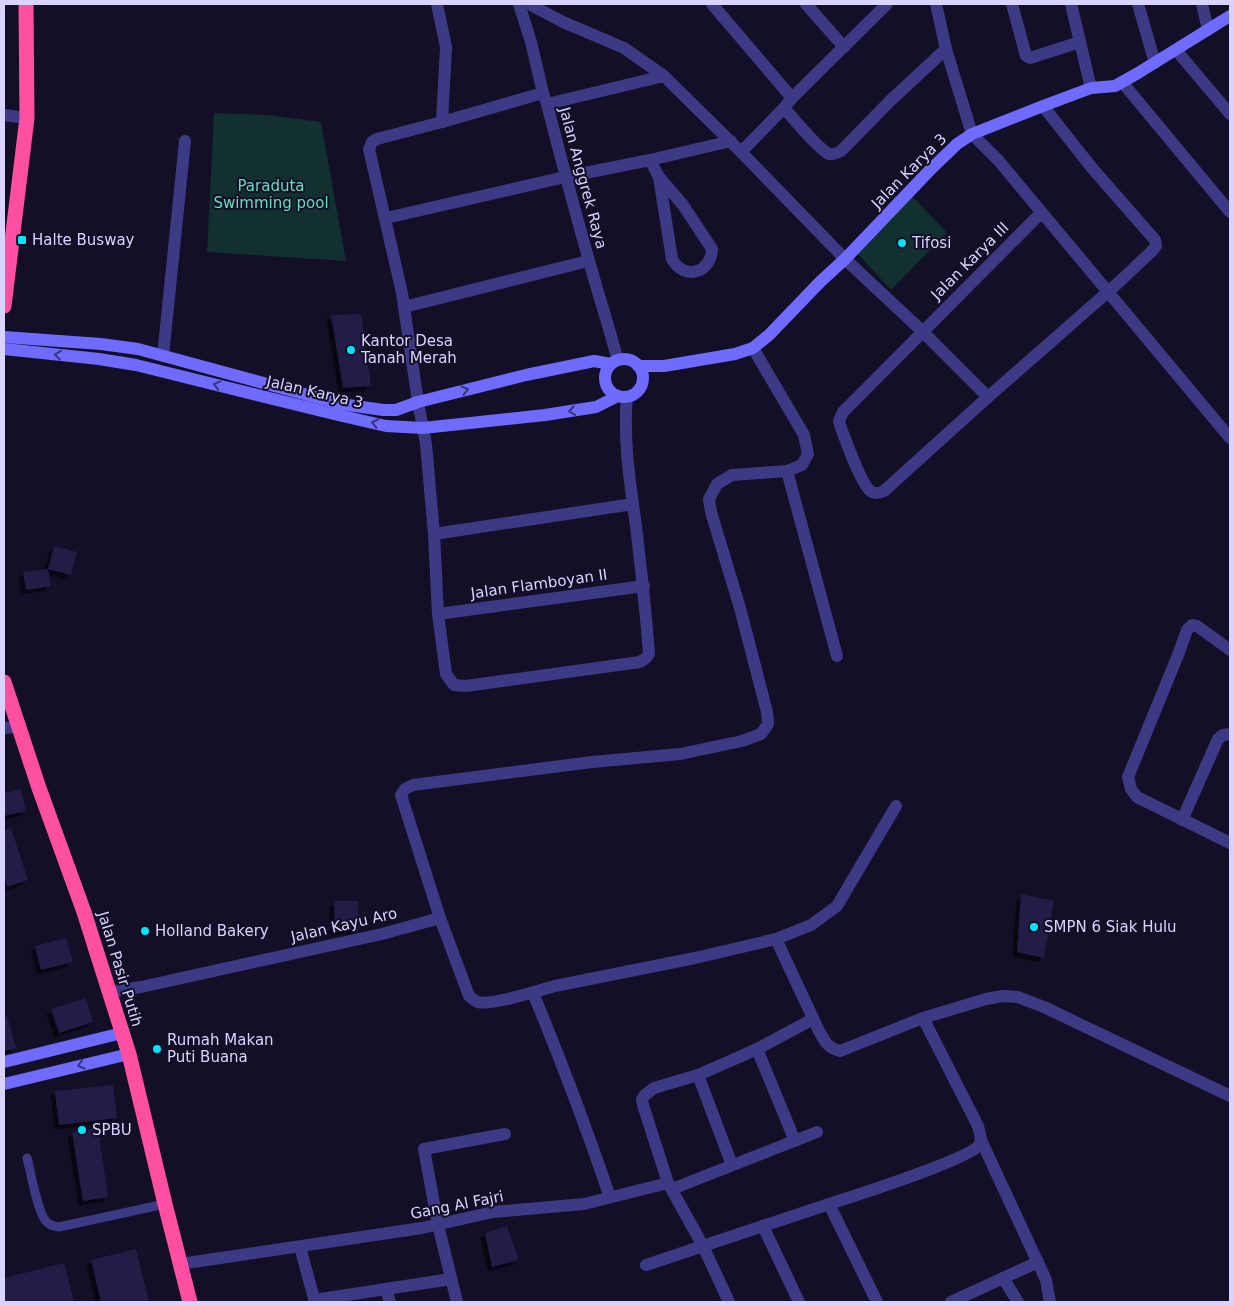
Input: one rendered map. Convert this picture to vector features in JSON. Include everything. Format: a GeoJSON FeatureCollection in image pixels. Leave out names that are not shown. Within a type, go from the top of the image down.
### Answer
{"type":"FeatureCollection","features":[{"type":"Feature","properties":{"kind":"highway"},"geometry":{"type":"LineString","coordinates":[[4,306],[26,118],[26,4]]}},
{"type":"Feature","properties":{"kind":"highway","name":"Jalan Pasir Putih"},"geometry":{"type":"LineString","coordinates":[[4,682],[11,728],[39,788],[84,912],[129,1054],[190,1302]]}},
{"type":"Feature","properties":{"kind":"street"},"geometry":{"type":"LineString","coordinates":[[437,4],[446,47],[442,122]]}},
{"type":"Feature","properties":{"kind":"street","name":"Jalan Anggrek Raya"},"geometry":{"type":"LineString","coordinates":[[520,4],[615,362]]}},
{"type":"Feature","properties":{"kind":"street"},"geometry":{"type":"LineString","coordinates":[[529,4],[563,22],[624,48],[664,76],[731,141],[845,259],[922,331],[988,397],[1156,246],[1155,240],[1092,168],[1043,106]]}},
{"type":"Feature","properties":{"kind":"street"},"geometry":{"type":"LineString","coordinates":[[712,4],[818,145],[830,154],[841,152],[891,100],[946,49]]}},
{"type":"Feature","properties":{"kind":"street"},"geometry":{"type":"LineString","coordinates":[[806,4],[844,47]]}},
{"type":"Feature","properties":{"kind":"street"},"geometry":{"type":"LineString","coordinates":[[741,152],[886,4]]}},
{"type":"Feature","properties":{"kind":"street"},"geometry":{"type":"LineString","coordinates":[[936,4],[946,49],[972,134],[998,160],[1230,438]]}},
{"type":"Feature","properties":{"kind":"street"},"geometry":{"type":"LineString","coordinates":[[1012,4],[1028,58],[1080,42]]}},
{"type":"Feature","properties":{"kind":"street"},"geometry":{"type":"LineString","coordinates":[[1071,4],[1091,88]]}},
{"type":"Feature","properties":{"kind":"street"},"geometry":{"type":"LineString","coordinates":[[1138,4],[1155,63]]}},
{"type":"Feature","properties":{"kind":"street"},"geometry":{"type":"LineString","coordinates":[[1202,4],[1208,30]]}},
{"type":"Feature","properties":{"kind":"street","name":"Jalan Karya 3"},"geometry":{"type":"LineString","coordinates":[[4,349],[99,359],[136,365],[339,410],[396,410],[418,402],[526,375],[594,361],[615,362],[624,359],[638,366],[664,366],[735,354],[753,348],[770,335],[957,144],[972,134],[1091,88],[1115,86],[1230,16]]}},
{"type":"Feature","properties":{"kind":"street"},"geometry":{"type":"LineString","coordinates":[[1176,50],[1230,114]]}},
{"type":"Feature","properties":{"kind":"street"},"geometry":{"type":"LineString","coordinates":[[615,362],[605,373],[606,385],[613,394],[622,397],[629,474],[644,586],[649,654],[640,662],[466,686],[454,685],[446,674],[438,614],[434,534],[426,444],[404,307],[386,218],[369,149],[370,145],[378,139],[442,122],[545,99],[664,76]]}},
{"type":"Feature","properties":{"kind":"street"},"geometry":{"type":"LineString","coordinates":[[1122,82],[1230,212]]}},
{"type":"Feature","properties":{"kind":"street"},"geometry":{"type":"LineString","coordinates":[[4,116],[26,118]]}},
{"type":"Feature","properties":{"kind":"street"},"geometry":{"type":"LineString","coordinates":[[163,356],[185,141]]}},
{"type":"Feature","properties":{"kind":"street"},"geometry":{"type":"LineString","coordinates":[[386,218],[731,141]]}},
{"type":"Feature","properties":{"kind":"street"},"geometry":{"type":"LineString","coordinates":[[650,160],[659,177],[684,205],[712,249],[709,262],[700,270],[690,273],[682,270],[676,266],[672,259],[659,177]]}},
{"type":"Feature","properties":{"kind":"street","name":"Jalan Karya III"},"geometry":{"type":"LineString","coordinates":[[988,397],[884,491],[878,493],[870,491],[859,472],[839,421],[843,412],[1041,213]]}},
{"type":"Feature","properties":{"kind":"street"},"geometry":{"type":"LineString","coordinates":[[404,307],[588,260]]}},
{"type":"Feature","properties":{"kind":"street","name":"Jalan Karya 3"},"geometry":{"type":"LineString","coordinates":[[4,336],[138,349],[386,426],[423,428],[545,415],[596,407],[636,393],[642,385],[664,366]]}},
{"type":"Feature","properties":{"kind":"street"},"geometry":{"type":"LineString","coordinates":[[99,359],[101,344]]}},
{"type":"Feature","properties":{"kind":"street"},"geometry":{"type":"LineString","coordinates":[[753,348],[804,435],[808,454],[802,464],[787,471],[732,475],[717,484],[708,499],[740,608],[767,712],[768,724],[761,734],[742,741],[680,754],[592,762],[413,785],[404,789],[401,795],[440,918],[469,996],[480,1003],[776,939],[811,925],[837,906],[896,806]]}},
{"type":"Feature","properties":{"kind":"street"},"geometry":{"type":"LineString","coordinates":[[136,365],[138,349]]}},
{"type":"Feature","properties":{"kind":"street"},"geometry":{"type":"LineString","coordinates":[[638,366],[642,375],[642,385]]}},
{"type":"Feature","properties":{"kind":"street"},"geometry":{"type":"LineString","coordinates":[[787,471],[837,656]]}},
{"type":"Feature","properties":{"kind":"street"},"geometry":{"type":"LineString","coordinates":[[434,534],[633,504]]}},
{"type":"Feature","properties":{"kind":"street","name":"Jalan Flamboyan II"},"geometry":{"type":"LineString","coordinates":[[438,614],[644,586]]}},
{"type":"Feature","properties":{"kind":"street"},"geometry":{"type":"LineString","coordinates":[[1230,650],[1197,626],[1192,625],[1187,630],[1128,777],[1130,789],[1137,797],[1230,843]]}},
{"type":"Feature","properties":{"kind":"street"},"geometry":{"type":"LineString","coordinates":[[1182,820],[1218,739],[1223,734],[1230,734]]}},
{"type":"Feature","properties":{"kind":"street","name":"Jalan Kayu Aro"},"geometry":{"type":"LineString","coordinates":[[109,992],[150,985],[363,938],[440,918]]}},
{"type":"Feature","properties":{"kind":"street"},"geometry":{"type":"LineString","coordinates":[[776,939],[813,1019],[830,1048],[840,1051],[923,1018],[986,999],[1003,996],[1018,997],[1052,1011],[1230,1096]]}},
{"type":"Feature","properties":{"kind":"street"},"geometry":{"type":"LineString","coordinates":[[533,992],[583,1118],[610,1197]]}},
{"type":"Feature","properties":{"kind":"street"},"geometry":{"type":"LineString","coordinates":[[923,1018],[978,1126],[981,1140],[1046,1280],[1050,1302]]}},
{"type":"Feature","properties":{"kind":"street"},"geometry":{"type":"LineString","coordinates":[[729,1302],[703,1246],[670,1186],[642,1098],[654,1088],[698,1075],[757,1049],[813,1019]]}},
{"type":"Feature","properties":{"kind":"street"},"geometry":{"type":"LineString","coordinates":[[4,1062],[122,1033]]}},
{"type":"Feature","properties":{"kind":"street"},"geometry":{"type":"LineString","coordinates":[[757,1049],[795,1141]]}},
{"type":"Feature","properties":{"kind":"street"},"geometry":{"type":"LineString","coordinates":[[4,1084],[129,1054]]}},
{"type":"Feature","properties":{"kind":"street"},"geometry":{"type":"LineString","coordinates":[[698,1075],[732,1165]]}},
{"type":"Feature","properties":{"kind":"street","name":"Gang Al Fajri"},"geometry":{"type":"LineString","coordinates":[[180,1264],[422,1228],[493,1212],[584,1204],[610,1197],[670,1186],[732,1165],[817,1132]]}},
{"type":"Feature","properties":{"kind":"street"},"geometry":{"type":"LineString","coordinates":[[457,1302],[438,1225],[424,1149],[505,1134]]}},
{"type":"Feature","properties":{"kind":"street"},"geometry":{"type":"LineString","coordinates":[[646,1265],[944,1164],[974,1150],[981,1140]]}},
{"type":"Feature","properties":{"kind":"street"},"geometry":{"type":"LineString","coordinates":[[829,1204],[877,1302]]}},
{"type":"Feature","properties":{"kind":"street"},"geometry":{"type":"LineString","coordinates":[[763,1226],[799,1302]]}},
{"type":"Feature","properties":{"kind":"street"},"geometry":{"type":"LineString","coordinates":[[300,1247],[314,1301],[451,1279]]}},
{"type":"Feature","properties":{"kind":"street"},"geometry":{"type":"LineString","coordinates":[[951,1302],[1038,1262]]}},
{"type":"Feature","properties":{"kind":"street"},"geometry":{"type":"LineString","coordinates":[[1004,1278],[1018,1302]]}},
{"type":"Feature","properties":{"kind":"street"},"geometry":{"type":"LineString","coordinates":[[386,1289],[390,1302]]}},
{"type":"Feature","properties":{"kind":"lane"},"geometry":{"type":"LineString","coordinates":[[27,1158],[41,1212],[46,1222],[52,1226],[165,1204]]}},
{"type":"Feature","properties":{"kind":"green space","name":"Paraduta Swimming pool"},"geometry":{"type":"Polygon","coordinates":[[[214,113],[268,115],[321,122],[346,261],[207,252],[214,113]]]}},
{"type":"Feature","properties":{"kind":"green space","name":"Tifosi"},"geometry":{"type":"Polygon","coordinates":[[[911,195],[947,233],[891,290],[857,253],[911,195]]]}},
{"type":"Feature","properties":{"kind":"building","name":"Kantor Desa Tanah Merah"},"geometry":{"type":"Polygon","coordinates":[[[361,314],[371,386],[343,388],[331,315],[361,314]]]}},
{"type":"Feature","properties":{"kind":"building"},"geometry":{"type":"Polygon","coordinates":[[[54,546],[77,552],[71,575],[48,569],[54,546]]]}},
{"type":"Feature","properties":{"kind":"building"},"geometry":{"type":"Polygon","coordinates":[[[48,569],[51,586],[26,590],[23,572],[48,569]]]}},
{"type":"Feature","properties":{"kind":"building"},"geometry":{"type":"Polygon","coordinates":[[[21,789],[26,811],[4,816],[4,793],[21,789]]]}},
{"type":"Feature","properties":{"kind":"building"},"geometry":{"type":"Polygon","coordinates":[[[11,828],[28,880],[7,887],[4,875],[4,830],[11,828]]]}},
{"type":"Feature","properties":{"kind":"building","name":"SMPN 6 Siak Hulu"},"geometry":{"type":"Polygon","coordinates":[[[1021,894],[1054,901],[1044,958],[1017,952],[1021,894]]]}},
{"type":"Feature","properties":{"kind":"building"},"geometry":{"type":"Polygon","coordinates":[[[334,901],[358,901],[359,930],[335,931],[334,901]]]}},
{"type":"Feature","properties":{"kind":"building"},"geometry":{"type":"Polygon","coordinates":[[[66,938],[73,962],[41,970],[35,946],[66,938]]]}},
{"type":"Feature","properties":{"kind":"building"},"geometry":{"type":"Polygon","coordinates":[[[86,998],[93,1022],[59,1033],[51,1009],[86,998]]]}},
{"type":"Feature","properties":{"kind":"building"},"geometry":{"type":"Polygon","coordinates":[[[7,1016],[16,1048],[4,1051],[4,1017],[7,1016]]]}},
{"type":"Feature","properties":{"kind":"building"},"geometry":{"type":"Polygon","coordinates":[[[113,1085],[117,1118],[59,1125],[55,1091],[113,1085]]]}},
{"type":"Feature","properties":{"kind":"building"},"geometry":{"type":"Polygon","coordinates":[[[98,1128],[108,1197],[83,1201],[72,1132],[98,1128]]]}},
{"type":"Feature","properties":{"kind":"building"},"geometry":{"type":"Polygon","coordinates":[[[507,1226],[519,1260],[492,1267],[485,1233],[507,1226]]]}},
{"type":"Feature","properties":{"kind":"building"},"geometry":{"type":"Polygon","coordinates":[[[136,1249],[149,1302],[101,1302],[91,1260],[136,1249]]]}},
{"type":"Feature","properties":{"kind":"building"},"geometry":{"type":"Polygon","coordinates":[[[64,1263],[74,1302],[4,1302],[4,1278],[64,1263]]]}},
{"type":"Feature","properties":{"kind":"place","name":"Halte Busway"},"geometry":{"type":"Point","coordinates":[22,240]}},
{"type":"Feature","properties":{"kind":"place","name":"Tifosi"},"geometry":{"type":"Point","coordinates":[902,243]}},
{"type":"Feature","properties":{"kind":"place","name":"Kantor Desa Tanah Merah"},"geometry":{"type":"Point","coordinates":[351,350]}},
{"type":"Feature","properties":{"kind":"place","name":"SMPN 6 Siak Hulu"},"geometry":{"type":"Point","coordinates":[1034,927]}},
{"type":"Feature","properties":{"kind":"place","name":"Holland Bakery"},"geometry":{"type":"Point","coordinates":[145,931]}},
{"type":"Feature","properties":{"kind":"place","name":"Rumah Makan Puti Buana"},"geometry":{"type":"Point","coordinates":[157,1049]}},
{"type":"Feature","properties":{"kind":"place","name":"SPBU"},"geometry":{"type":"Point","coordinates":[82,1130]}}]}
